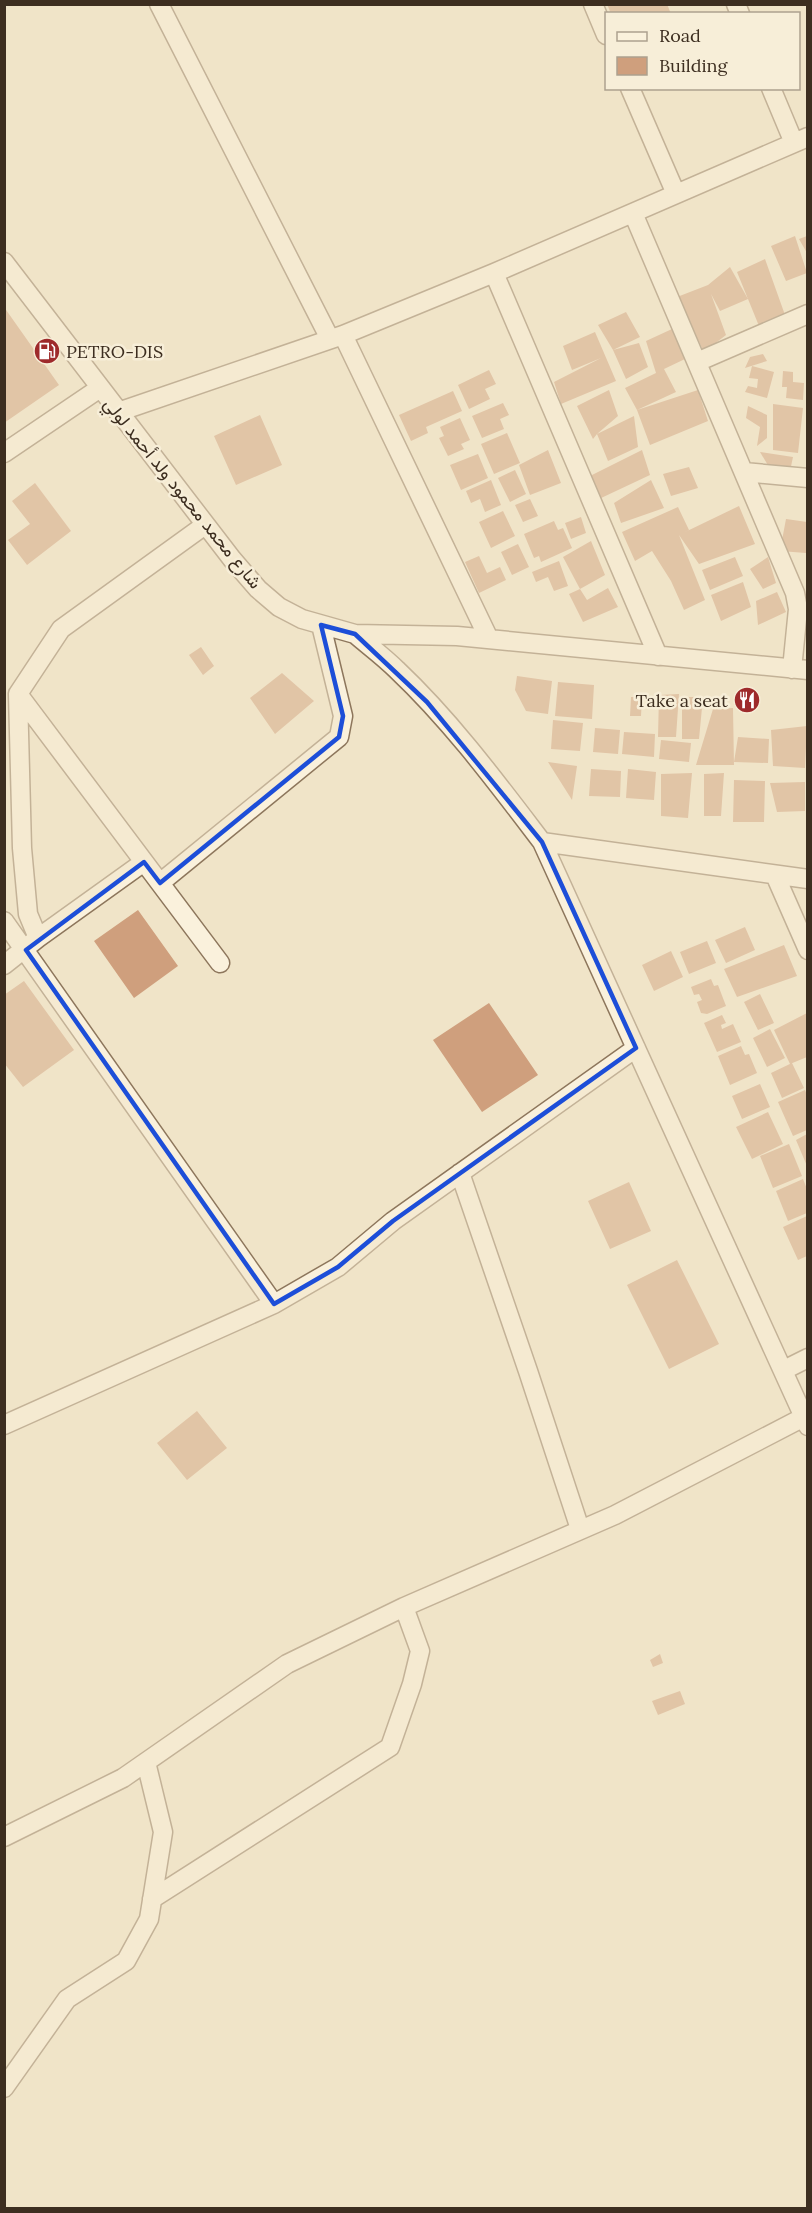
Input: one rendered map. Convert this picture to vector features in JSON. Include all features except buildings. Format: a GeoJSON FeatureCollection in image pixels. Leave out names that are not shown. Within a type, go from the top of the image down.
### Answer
{"type":"FeatureCollection","features":[{"type":"Feature","properties":{"kind":"street"},"geometry":{"type":"LineString","coordinates":[[159,4],[336,337],[489,639]]}},
{"type":"Feature","properties":{"kind":"street"},"geometry":{"type":"LineString","coordinates":[[593,4],[605,33]]}},
{"type":"Feature","properties":{"kind":"street"},"geometry":{"type":"LineString","coordinates":[[631,90],[676,194]]}},
{"type":"Feature","properties":{"kind":"street"},"geometry":{"type":"LineString","coordinates":[[118,412],[336,337],[494,273],[801,140],[772,90]]}},
{"type":"Feature","properties":{"kind":"street"},"geometry":{"type":"LineString","coordinates":[[633,213],[795,593],[798,609],[800,669]]}},
{"type":"Feature","properties":{"kind":"street","name":"شارع محمد محمود ولد أحمد لولي"},"geometry":{"type":"LineString","coordinates":[[4,262],[206,525],[252,581],[279,607],[321,625],[355,634],[457,636],[800,669]]}},
{"type":"Feature","properties":{"kind":"street"},"geometry":{"type":"LineString","coordinates":[[494,273],[658,656]]}},
{"type":"Feature","properties":{"kind":"street"},"geometry":{"type":"LineString","coordinates":[[697,362],[807,314]]}},
{"type":"Feature","properties":{"kind":"street"},"geometry":{"type":"LineString","coordinates":[[4,453],[100,388]]}},
{"type":"Feature","properties":{"kind":"street"},"geometry":{"type":"LineString","coordinates":[[744,472],[807,478]]}},
{"type":"Feature","properties":{"kind":"street"},"geometry":{"type":"LineString","coordinates":[[32,944],[22,848],[18,694],[61,629],[206,525]]}},
{"type":"Feature","properties":{"kind":"street"},"geometry":{"type":"LineString","coordinates":[[160,883],[339,737],[343,716],[321,625]]}},
{"type":"Feature","properties":{"kind":"street"},"geometry":{"type":"LineString","coordinates":[[4,1837],[123,1778],[287,1664],[404,1607],[615,1515],[806,1421],[542,843],[507,797],[427,702],[396,669],[355,634]]}},
{"type":"Feature","properties":{"kind":"street"},"geometry":{"type":"LineString","coordinates":[[18,694],[220,963]]}},
{"type":"Feature","properties":{"kind":"street"},"geometry":{"type":"LineString","coordinates":[[542,843],[807,879]]}},
{"type":"Feature","properties":{"kind":"street"},"geometry":{"type":"LineString","coordinates":[[4,965],[144,862]]}},
{"type":"Feature","properties":{"kind":"street"},"geometry":{"type":"LineString","coordinates":[[775,875],[807,950]]}},
{"type":"Feature","properties":{"kind":"street"},"geometry":{"type":"LineString","coordinates":[[4,921],[32,944],[274,1304]]}},
{"type":"Feature","properties":{"kind":"street"},"geometry":{"type":"LineString","coordinates":[[4,1425],[274,1304],[338,1267],[393,1221],[636,1048]]}},
{"type":"Feature","properties":{"kind":"street"},"geometry":{"type":"LineString","coordinates":[[460,1173],[580,1529]]}},
{"type":"Feature","properties":{"kind":"street"},"geometry":{"type":"LineString","coordinates":[[784,1370],[807,1358]]}},
{"type":"Feature","properties":{"kind":"street"},"geometry":{"type":"LineString","coordinates":[[152,1899],[390,1747],[412,1684],[420,1651],[404,1607]]}},
{"type":"Feature","properties":{"kind":"street"},"geometry":{"type":"LineString","coordinates":[[4,2088],[67,1999],[126,1961],[149,1919],[163,1832],[146,1762]]}},
{"type":"Feature","properties":{"kind":"highlighted area"},"geometry":{"type":"Polygon","coordinates":[[[321,625],[355,634],[427,702],[542,842],[636,1048],[393,1221],[338,1267],[274,1304],[26,950],[144,862],[160,883],[339,737],[343,716],[321,625]]]}},
{"type":"Feature","properties":{"kind":"place","name":"PETRO-DIS"},"geometry":{"type":"Point","coordinates":[47,351]}},
{"type":"Feature","properties":{"kind":"place","name":"Take a seat"},"geometry":{"type":"Point","coordinates":[747,700]}}]}
